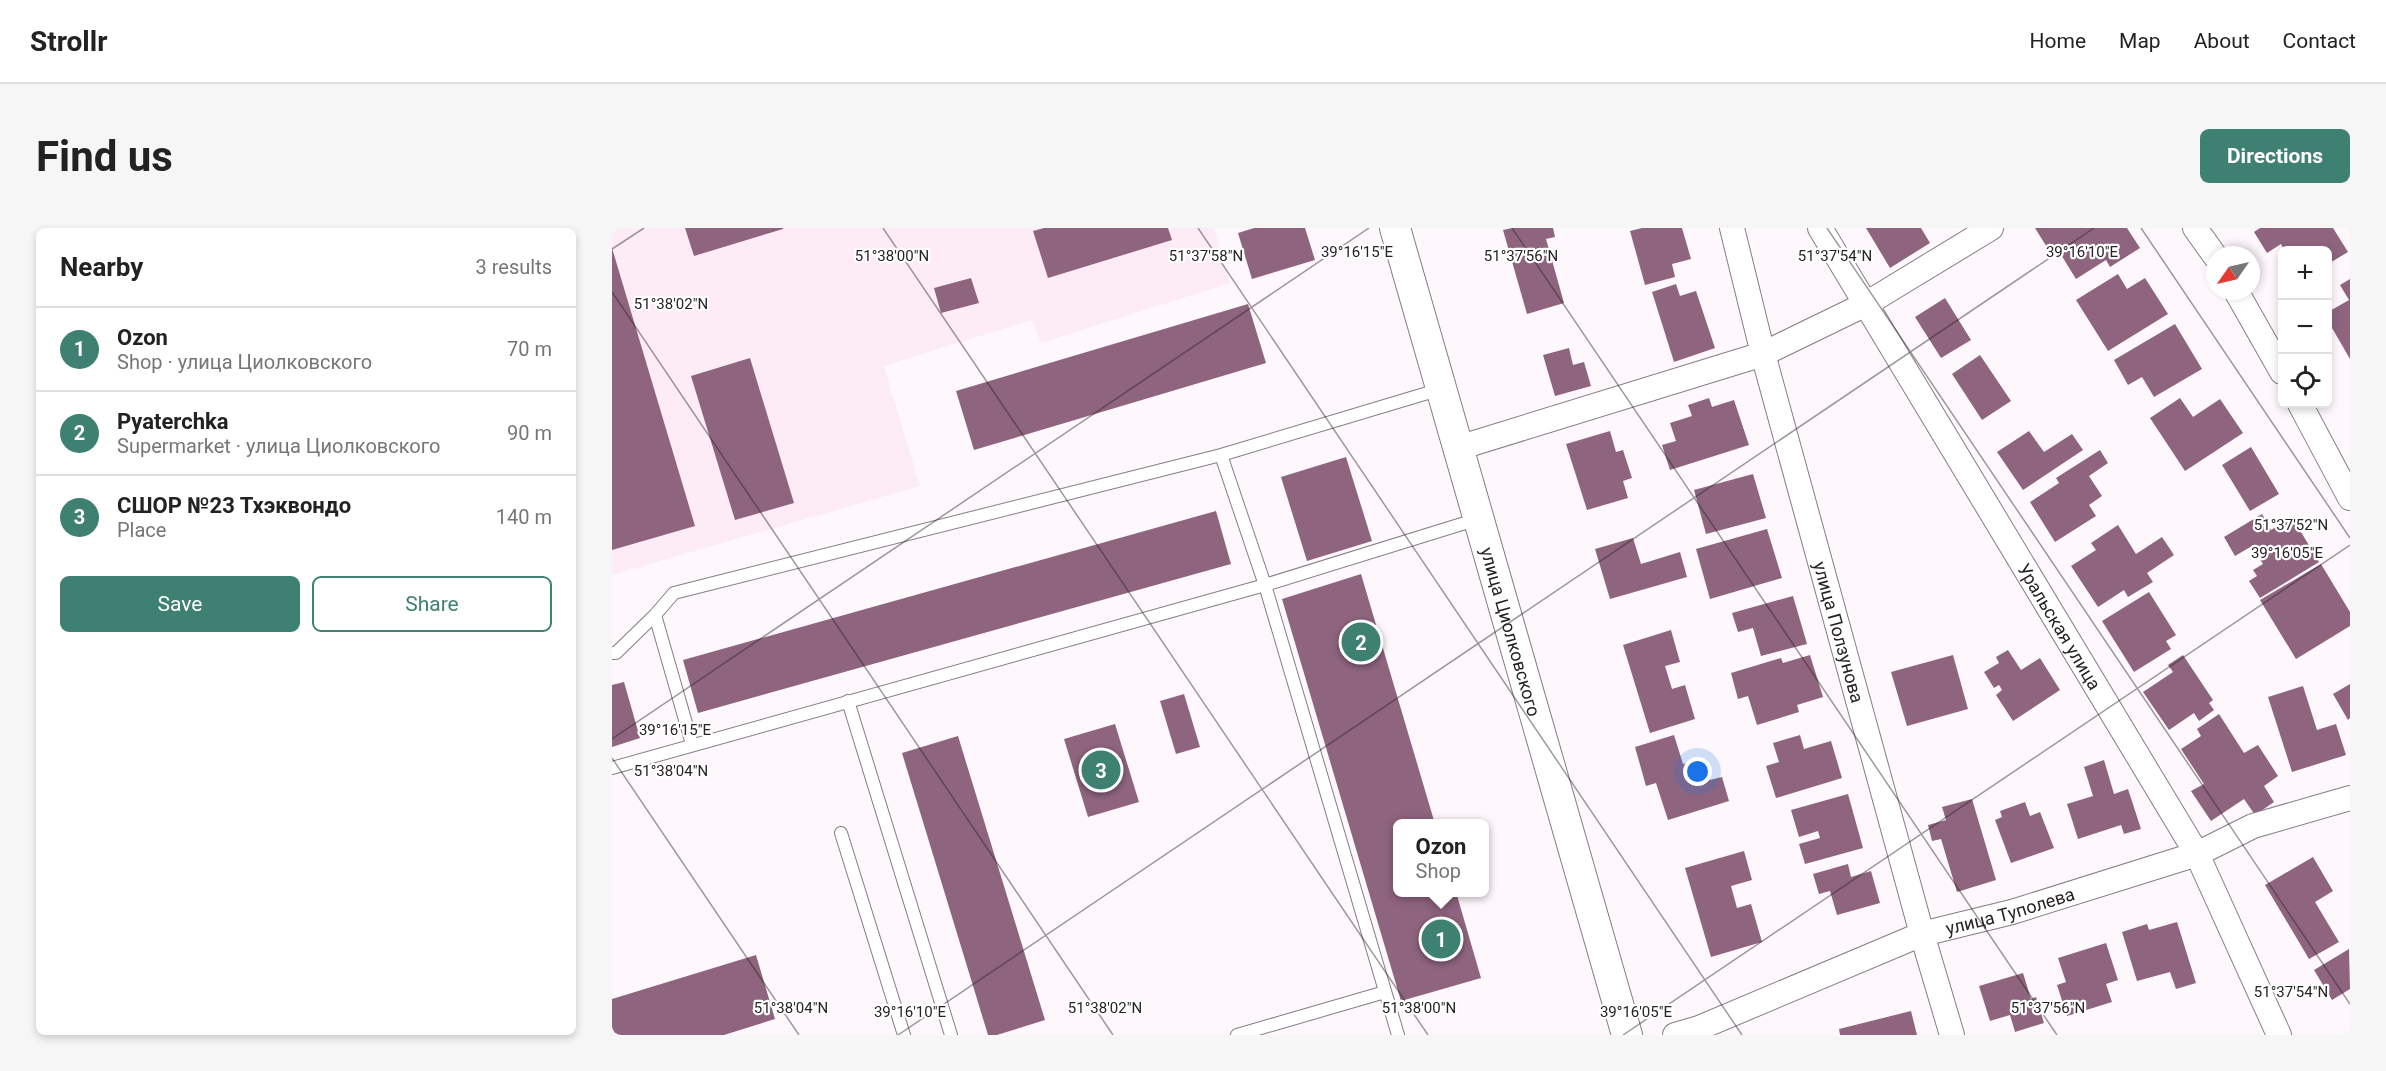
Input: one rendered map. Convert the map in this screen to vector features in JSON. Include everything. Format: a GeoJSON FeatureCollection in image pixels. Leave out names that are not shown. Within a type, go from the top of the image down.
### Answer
{"type":"FeatureCollection","features":[{"type":"Feature","properties":{"kind":"street","name":"улица Циолковского"},"geometry":{"type":"LineString","coordinates":[[1395,228],[1627,1035]]}},
{"type":"Feature","properties":{"kind":"street","name":"улица Ползунова"},"geometry":{"type":"LineString","coordinates":[[1732,228],[1762,354],[1952,1035]]}},
{"type":"Feature","properties":{"kind":"street","name":"Уральская улица"},"geometry":{"type":"LineString","coordinates":[[1820,228],[2197,854],[2279,1035]]}},
{"type":"Feature","properties":{"kind":"street"},"geometry":{"type":"LineString","coordinates":[[1458,448],[1762,354],[1866,304],[1991,228]]}},
{"type":"Feature","properties":{"kind":"street"},"geometry":{"type":"LineString","coordinates":[[2195,228],[2208,246]]}},
{"type":"Feature","properties":{"kind":"street"},"geometry":{"type":"LineString","coordinates":[[2241,300],[2278,363]]}},
{"type":"Feature","properties":{"kind":"street"},"geometry":{"type":"LineString","coordinates":[[2302,408],[2350,498]]}},
{"type":"Feature","properties":{"kind":"street","name":"улица Туполева"},"geometry":{"type":"LineString","coordinates":[[1675,1035],[1709,1024],[1922,934],[2012,912],[2197,854],[2253,826],[2350,798]]}},
{"type":"Feature","properties":{"kind":"lane"},"geometry":{"type":"LineString","coordinates":[[612,653],[616,653],[674,593],[1221,455],[1441,389]]}},
{"type":"Feature","properties":{"kind":"lane"},"geometry":{"type":"LineString","coordinates":[[1221,455],[1265,585],[1398,1035]]}},
{"type":"Feature","properties":{"kind":"lane"},"geometry":{"type":"LineString","coordinates":[[612,768],[1265,585],[1478,519]]}},
{"type":"Feature","properties":{"kind":"lane"},"geometry":{"type":"LineString","coordinates":[[655,615],[692,744]]}},
{"type":"Feature","properties":{"kind":"lane"},"geometry":{"type":"LineString","coordinates":[[848,701],[951,1035]]}},
{"type":"Feature","properties":{"kind":"lane"},"geometry":{"type":"LineString","coordinates":[[841,833],[904,1035]]}},
{"type":"Feature","properties":{"kind":"lane"},"geometry":{"type":"LineString","coordinates":[[1237,1035],[1385,992]]}},
{"type":"Feature","properties":{"kind":"shaded area"},"geometry":{"type":"Polygon","coordinates":[[[612,228],[1214,228],[1230,283],[1041,343],[1032,320],[884,366],[920,486],[612,575],[612,228]]]}},
{"type":"Feature","properties":{"kind":"building"},"geometry":{"type":"Polygon","coordinates":[[[685,228],[783,228],[783,229],[694,256],[685,228]]]}},
{"type":"Feature","properties":{"kind":"building"},"geometry":{"type":"Polygon","coordinates":[[[1044,228],[1168,228],[1172,240],[1048,278],[1033,231],[1044,228]]]}},
{"type":"Feature","properties":{"kind":"building"},"geometry":{"type":"Polygon","coordinates":[[[1254,228],[1305,228],[1315,260],[1252,279],[1238,233],[1254,228]]]}},
{"type":"Feature","properties":{"kind":"building"},"geometry":{"type":"Polygon","coordinates":[[[1553,228],[1555,237],[1546,239],[1564,303],[1527,314],[1503,230],[1553,228]]]}},
{"type":"Feature","properties":{"kind":"building"},"geometry":{"type":"Polygon","coordinates":[[[1642,228],[1682,228],[1691,259],[1672,264],[1675,277],[1645,285],[1630,231],[1642,228]]]}},
{"type":"Feature","properties":{"kind":"building"},"geometry":{"type":"Polygon","coordinates":[[[1866,228],[1921,228],[1930,243],[1890,268],[1866,228]]]}},
{"type":"Feature","properties":{"kind":"building"},"geometry":{"type":"Polygon","coordinates":[[[2035,228],[2127,228],[2140,248],[2110,267],[2106,260],[2076,279],[2060,253],[2053,257],[2035,228]]]}},
{"type":"Feature","properties":{"kind":"building"},"geometry":{"type":"Polygon","coordinates":[[[2260,228],[2333,228],[2348,252],[2332,262],[2332,246],[2282,246],[2281,244],[2267,253],[2254,232],[2260,228]]]}},
{"type":"Feature","properties":{"kind":"building"},"geometry":{"type":"Polygon","coordinates":[[[612,248],[695,526],[612,550],[612,248]]]}},
{"type":"Feature","properties":{"kind":"building"},"geometry":{"type":"Polygon","coordinates":[[[2118,274],[2127,289],[2145,278],[2168,314],[2108,351],[2076,300],[2118,274]]]}},
{"type":"Feature","properties":{"kind":"building"},"geometry":{"type":"Polygon","coordinates":[[[971,278],[979,303],[941,313],[934,288],[971,278]]]}},
{"type":"Feature","properties":{"kind":"building"},"geometry":{"type":"Polygon","coordinates":[[[2350,279],[2350,359],[2332,328],[2332,310],[2349,300],[2340,285],[2350,279]]]}},
{"type":"Feature","properties":{"kind":"building"},"geometry":{"type":"Polygon","coordinates":[[[1676,284],[1680,296],[1696,291],[1715,348],[1674,362],[1652,292],[1676,284]]]}},
{"type":"Feature","properties":{"kind":"building"},"geometry":{"type":"Polygon","coordinates":[[[1945,298],[1971,340],[1941,358],[1915,317],[1945,298]]]}},
{"type":"Feature","properties":{"kind":"building"},"geometry":{"type":"Polygon","coordinates":[[[1248,304],[1266,363],[974,450],[956,391],[1248,304]]]}},
{"type":"Feature","properties":{"kind":"building"},"geometry":{"type":"Polygon","coordinates":[[[2175,324],[2202,369],[2154,397],[2142,377],[2128,385],[2114,360],[2175,324]]]}},
{"type":"Feature","properties":{"kind":"building"},"geometry":{"type":"Polygon","coordinates":[[[1569,348],[1573,365],[1584,362],[1591,386],[1555,396],[1543,355],[1569,348]]]}},
{"type":"Feature","properties":{"kind":"building"},"geometry":{"type":"Polygon","coordinates":[[[1980,355],[2011,401],[1982,420],[1952,374],[1980,355]]]}},
{"type":"Feature","properties":{"kind":"building"},"geometry":{"type":"Polygon","coordinates":[[[750,358],[794,503],[735,520],[691,376],[750,358]]]}},
{"type":"Feature","properties":{"kind":"building"},"geometry":{"type":"Polygon","coordinates":[[[1709,398],[1712,407],[1734,400],[1749,445],[1670,470],[1662,445],[1676,441],[1670,423],[1692,416],[1688,405],[1709,398]]]}},
{"type":"Feature","properties":{"kind":"building"},"geometry":{"type":"Polygon","coordinates":[[[2180,398],[2193,417],[2220,399],[2243,433],[2185,471],[2150,418],[2180,398]]]}},
{"type":"Feature","properties":{"kind":"building"},"geometry":{"type":"Polygon","coordinates":[[[1610,431],[1616,452],[1623,450],[1632,478],[1623,481],[1628,498],[1587,510],[1566,444],[1610,431]]]}},
{"type":"Feature","properties":{"kind":"building"},"geometry":{"type":"Polygon","coordinates":[[[2029,431],[2044,452],[2072,434],[2083,450],[2023,490],[1997,452],[2029,431]]]}},
{"type":"Feature","properties":{"kind":"building"},"geometry":{"type":"Polygon","coordinates":[[[2251,447],[2279,494],[2250,511],[2222,465],[2251,447]]]}},
{"type":"Feature","properties":{"kind":"building"},"geometry":{"type":"Polygon","coordinates":[[[2100,450],[2108,463],[2089,476],[2102,496],[2089,505],[2096,516],[2055,542],[2030,502],[2059,483],[2056,478],[2100,450]]]}},
{"type":"Feature","properties":{"kind":"building"},"geometry":{"type":"Polygon","coordinates":[[[1346,457],[1372,541],[1307,561],[1281,477],[1346,457]]]}},
{"type":"Feature","properties":{"kind":"building"},"geometry":{"type":"Polygon","coordinates":[[[1753,474],[1766,518],[1706,534],[1694,490],[1753,474]]]}},
{"type":"Feature","properties":{"kind":"building"},"geometry":{"type":"Polygon","coordinates":[[[1216,511],[1231,564],[698,713],[683,660],[1216,511]]]}},
{"type":"Feature","properties":{"kind":"building"},"geometry":{"type":"Polygon","coordinates":[[[2262,514],[2271,530],[2292,517],[2319,562],[2260,598],[2249,581],[2257,576],[2253,570],[2263,564],[2252,546],[2235,556],[2224,537],[2262,514]]]}},
{"type":"Feature","properties":{"kind":"building"},"geometry":{"type":"Polygon","coordinates":[[[2118,525],[2136,554],[2162,537],[2174,555],[2147,573],[2153,582],[2128,597],[2124,590],[2098,607],[2071,566],[2096,550],[2091,543],[2118,525]]]}},
{"type":"Feature","properties":{"kind":"building"},"geometry":{"type":"Polygon","coordinates":[[[1767,529],[1782,578],[1710,599],[1696,549],[1767,529]]]}},
{"type":"Feature","properties":{"kind":"building"},"geometry":{"type":"Polygon","coordinates":[[[1633,538],[1641,564],[1680,552],[1687,577],[1610,599],[1595,549],[1633,538]]]}},
{"type":"Feature","properties":{"kind":"building"},"geometry":{"type":"Polygon","coordinates":[[[2321,564],[2350,612],[2350,626],[2296,659],[2260,600],[2321,564]]]}},
{"type":"Feature","properties":{"kind":"building"},"geometry":{"type":"Polygon","coordinates":[[[1361,574],[1434,819],[1393,819],[1393,897],[1457,897],[1481,978],[1401,1001],[1282,599],[1361,574]]]}},
{"type":"Feature","properties":{"kind":"building"},"geometry":{"type":"Polygon","coordinates":[[[2149,592],[2176,635],[2166,641],[2171,649],[2134,672],[2102,621],[2149,592]]]}},
{"type":"Feature","properties":{"kind":"building"},"geometry":{"type":"Polygon","coordinates":[[[1793,596],[1807,644],[1761,656],[1753,628],[1738,632],[1732,613],[1793,596]]]}},
{"type":"Feature","properties":{"kind":"building"},"geometry":{"type":"Polygon","coordinates":[[[1671,630],[1680,662],[1665,666],[1672,689],[1685,685],[1695,719],[1650,733],[1623,645],[1671,630]]]}},
{"type":"Feature","properties":{"kind":"building"},"geometry":{"type":"Polygon","coordinates":[[[2008,650],[2021,670],[2040,658],[2060,690],[2013,721],[1996,695],[2002,690],[1999,685],[1994,688],[1984,672],[1999,663],[1996,657],[2008,650]]]}},
{"type":"Feature","properties":{"kind":"building"},"geometry":{"type":"Polygon","coordinates":[[[1810,655],[1823,697],[1797,705],[1799,712],[1757,725],[1748,696],[1738,699],[1731,673],[1781,658],[1783,663],[1810,655]]]}},
{"type":"Feature","properties":{"kind":"building"},"geometry":{"type":"Polygon","coordinates":[[[1953,655],[1968,709],[1907,726],[1891,672],[1953,655]]]}},
{"type":"Feature","properties":{"kind":"building"},"geometry":{"type":"Polygon","coordinates":[[[2183,655],[2213,700],[2209,703],[2214,710],[2199,721],[2194,713],[2169,730],[2143,692],[2173,672],[2168,665],[2183,655]]]}},
{"type":"Feature","properties":{"kind":"building"},"geometry":{"type":"Polygon","coordinates":[[[624,682],[640,738],[612,747],[612,685],[624,682]]]}},
{"type":"Feature","properties":{"kind":"building"},"geometry":{"type":"Polygon","coordinates":[[[2350,684],[2350,718],[2348,720],[2333,694],[2350,684]]]}},
{"type":"Feature","properties":{"kind":"building"},"geometry":{"type":"Polygon","coordinates":[[[2303,686],[2317,730],[2336,724],[2346,755],[2292,772],[2268,697],[2303,686]]]}},
{"type":"Feature","properties":{"kind":"building"},"geometry":{"type":"Polygon","coordinates":[[[1184,694],[1200,747],[1176,754],[1160,701],[1184,694]]]}},
{"type":"Feature","properties":{"kind":"building"},"geometry":{"type":"Polygon","coordinates":[[[2219,714],[2244,753],[2258,745],[2278,776],[2264,786],[2274,802],[2255,815],[2244,799],[2211,821],[2191,791],[2204,784],[2181,749],[2201,736],[2197,729],[2219,714]]]}},
{"type":"Feature","properties":{"kind":"building"},"geometry":{"type":"Polygon","coordinates":[[[1115,724],[1139,802],[1088,817],[1064,739],[1115,724]]]}},
{"type":"Feature","properties":{"kind":"building"},"geometry":{"type":"Polygon","coordinates":[[[1674,735],[1683,764],[1703,758],[1710,780],[1722,777],[1729,801],[1668,820],[1656,783],[1646,786],[1635,747],[1674,735]]]}},
{"type":"Feature","properties":{"kind":"building"},"geometry":{"type":"Polygon","coordinates":[[[1800,735],[1804,749],[1831,741],[1842,778],[1776,798],[1766,766],[1779,762],[1773,743],[1800,735]]]}},
{"type":"Feature","properties":{"kind":"building"},"geometry":{"type":"Polygon","coordinates":[[[958,736],[1045,1020],[997,1035],[988,1035],[902,753],[958,736]]]}},
{"type":"Feature","properties":{"kind":"building"},"geometry":{"type":"Polygon","coordinates":[[[2104,760],[2114,794],[2128,789],[2141,829],[2124,834],[2121,825],[2078,839],[2067,804],[2093,796],[2084,767],[2104,760]]]}},
{"type":"Feature","properties":{"kind":"building"},"geometry":{"type":"Polygon","coordinates":[[[1848,794],[1863,848],[1805,864],[1799,844],[1820,838],[1818,831],[1799,837],[1791,810],[1848,794]]]}},
{"type":"Feature","properties":{"kind":"building"},"geometry":{"type":"Polygon","coordinates":[[[1972,799],[1996,880],[1957,892],[1941,839],[1932,841],[1928,825],[1946,820],[1942,807],[1972,799]]]}},
{"type":"Feature","properties":{"kind":"building"},"geometry":{"type":"Polygon","coordinates":[[[2025,802],[2030,816],[2040,812],[2054,848],[2011,863],[1995,820],[2002,817],[2000,811],[2025,802]]]}},
{"type":"Feature","properties":{"kind":"building"},"geometry":{"type":"Polygon","coordinates":[[[1744,851],[1752,880],[1731,886],[1737,908],[1751,904],[1762,942],[1711,957],[1685,868],[1744,851]]]}},
{"type":"Feature","properties":{"kind":"building"},"geometry":{"type":"Polygon","coordinates":[[[2313,857],[2333,891],[2315,902],[2339,942],[2309,959],[2265,885],[2313,857]]]}},
{"type":"Feature","properties":{"kind":"building"},"geometry":{"type":"Polygon","coordinates":[[[1848,864],[1851,877],[1871,871],[1880,903],[1837,915],[1830,891],[1819,894],[1813,874],[1848,864]]]}},
{"type":"Feature","properties":{"kind":"building"},"geometry":{"type":"Polygon","coordinates":[[[2177,922],[2196,983],[2176,989],[2170,972],[2137,981],[2122,932],[2147,924],[2149,930],[2177,922]]]}},
{"type":"Feature","properties":{"kind":"building"},"geometry":{"type":"Polygon","coordinates":[[[2106,943],[2118,980],[2106,984],[2112,1002],[2067,1016],[2057,985],[2066,982],[2058,958],[2106,943]]]}},
{"type":"Feature","properties":{"kind":"building"},"geometry":{"type":"Polygon","coordinates":[[[2349,949],[2350,989],[2332,1000],[2314,970],[2349,949]]]}},
{"type":"Feature","properties":{"kind":"building"},"geometry":{"type":"Polygon","coordinates":[[[756,955],[775,1019],[724,1035],[612,1035],[612,999],[756,955]]]}},
{"type":"Feature","properties":{"kind":"building"},"geometry":{"type":"Polygon","coordinates":[[[2023,973],[2031,999],[2036,997],[2044,1023],[2015,1032],[2010,1015],[1990,1021],[1979,986],[2023,973]]]}},
{"type":"Feature","properties":{"kind":"building"},"geometry":{"type":"Polygon","coordinates":[[[1911,1011],[1917,1035],[1840,1035],[1839,1029],[1911,1011]]]}},
{"type":"Feature","properties":{"kind":"place","name":"Pyaterchka"},"geometry":{"type":"Point","coordinates":[1361,642]}},
{"type":"Feature","properties":{"kind":"place","name":"СШОР №23 Тхэквондо"},"geometry":{"type":"Point","coordinates":[1101,770]}},
{"type":"Feature","properties":{"kind":"place","name":"Ozon"},"geometry":{"type":"Point","coordinates":[1441,939]}}]}
